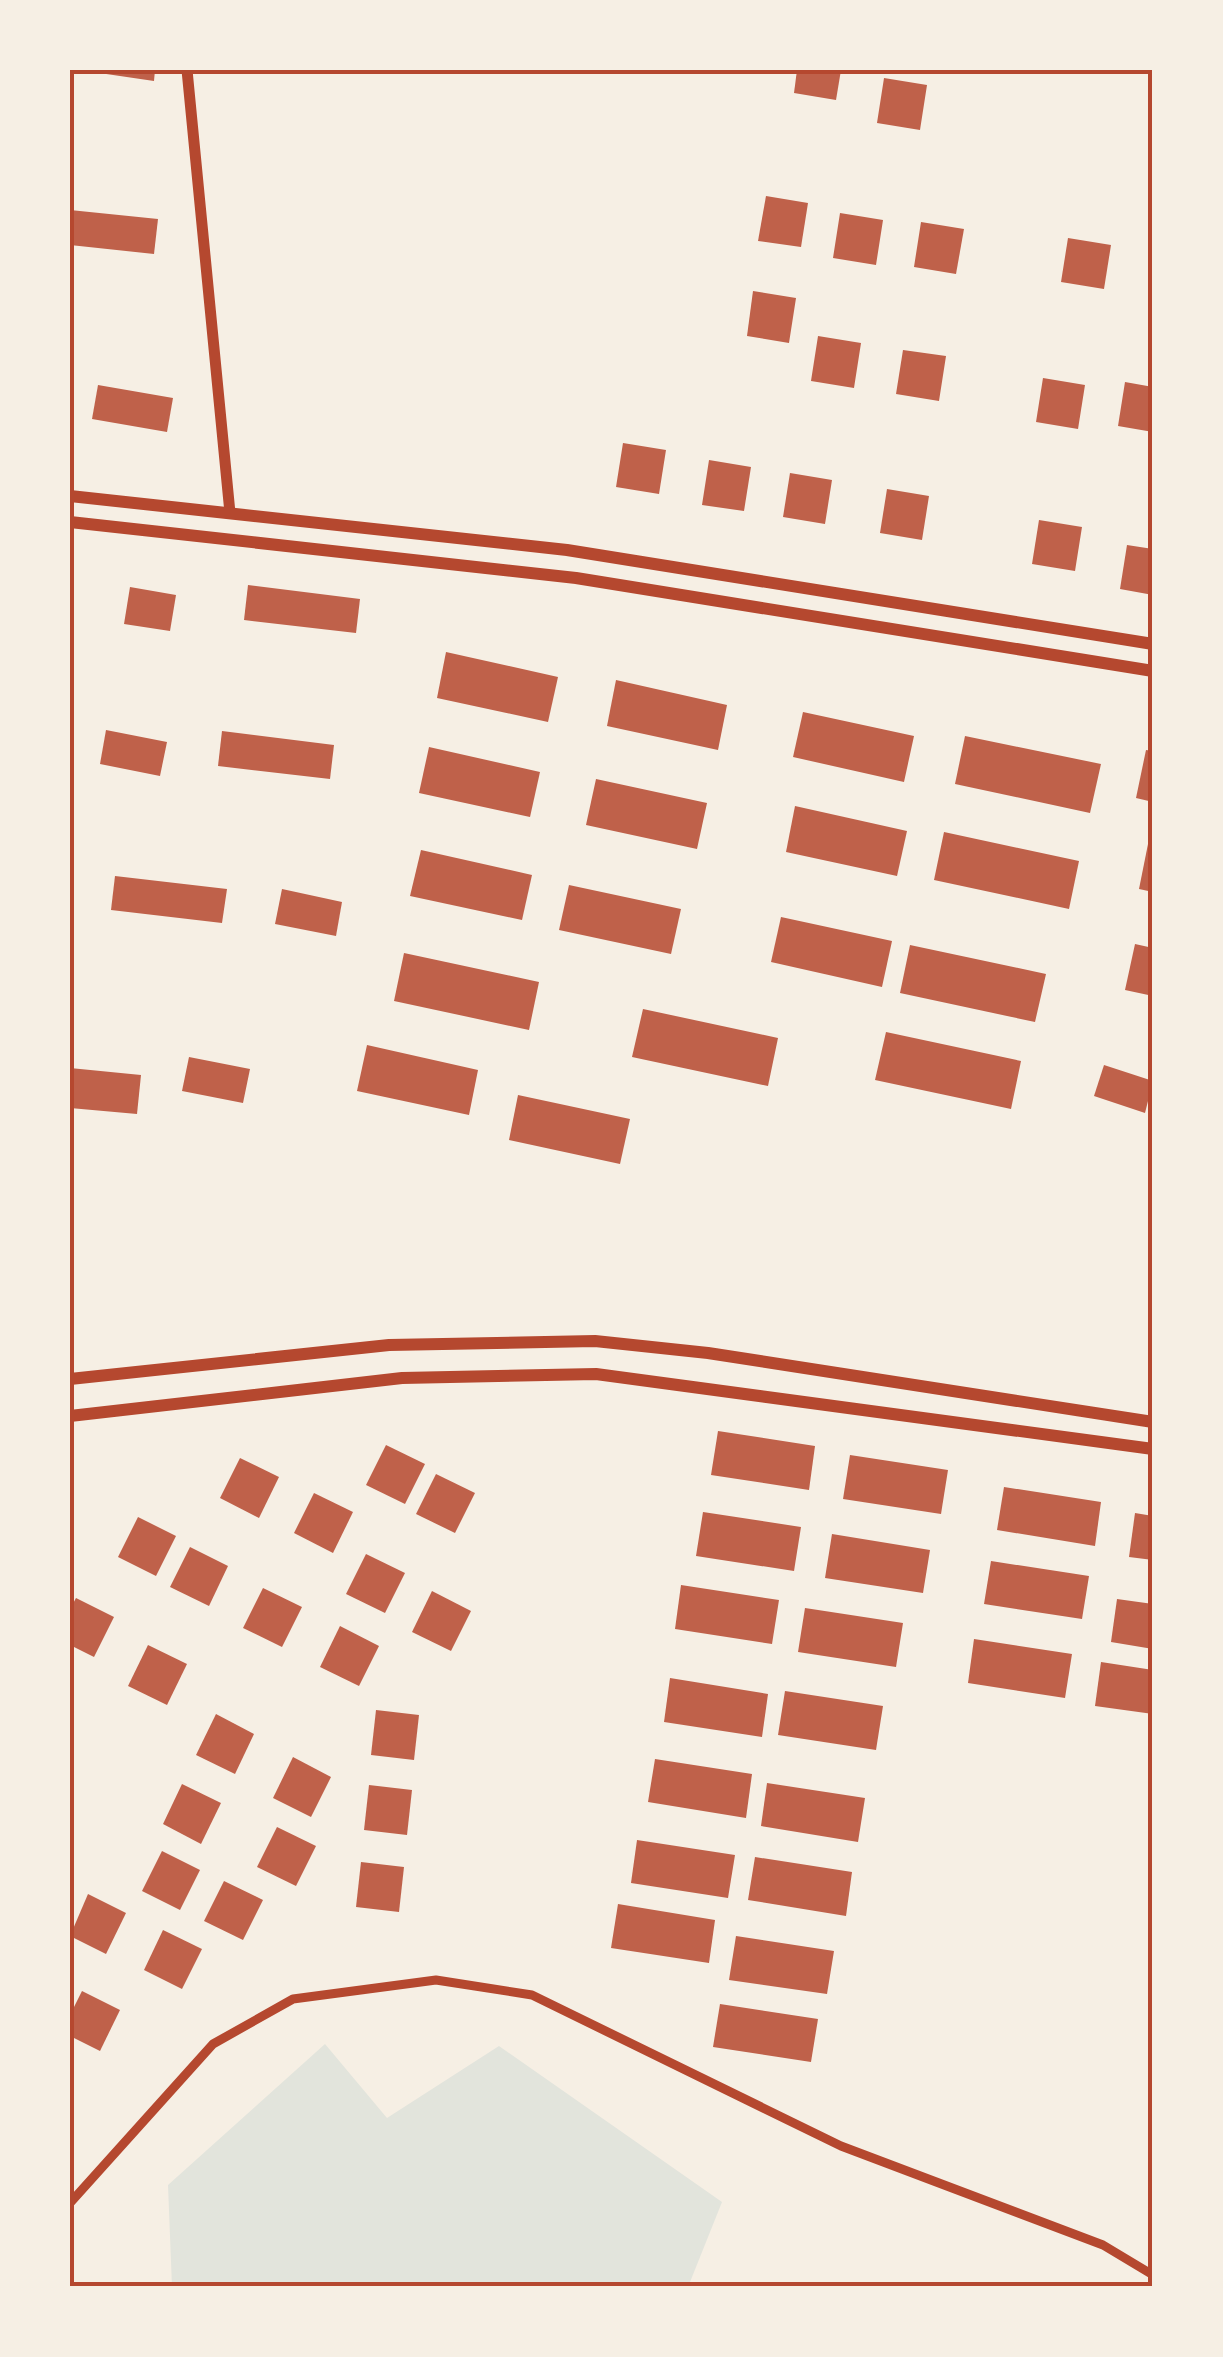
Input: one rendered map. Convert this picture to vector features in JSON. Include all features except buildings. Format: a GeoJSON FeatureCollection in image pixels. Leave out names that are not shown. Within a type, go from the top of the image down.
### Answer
{"type":"FeatureCollection","features":[{"type":"Feature","properties":{"kind":"main road"},"geometry":{"type":"LineString","coordinates":[[70,496],[567,550],[1153,644]]}},
{"type":"Feature","properties":{"kind":"main road"},"geometry":{"type":"LineString","coordinates":[[70,522],[576,578],[1153,671]]}},
{"type":"Feature","properties":{"kind":"main road"},"geometry":{"type":"LineString","coordinates":[[70,1379],[389,1345],[595,1341],[708,1354],[1153,1422]]}},
{"type":"Feature","properties":{"kind":"main road"},"geometry":{"type":"LineString","coordinates":[[70,1416],[402,1378],[596,1374],[1153,1449]]}},
{"type":"Feature","properties":{"kind":"street"},"geometry":{"type":"LineString","coordinates":[[187,70],[230,513]]}},
{"type":"Feature","properties":{"kind":"street"},"geometry":{"type":"LineString","coordinates":[[70,2202],[213,2044],[292,1999],[436,1980],[532,1995],[841,2146],[1104,2245],[1153,2275]]}},
{"type":"Feature","properties":{"kind":"shaded area"},"geometry":{"type":"Polygon","coordinates":[[[325,2044],[387,2118],[499,2046],[722,2202],[688,2287],[172,2287],[168,2185],[325,2044]]]}}]}
